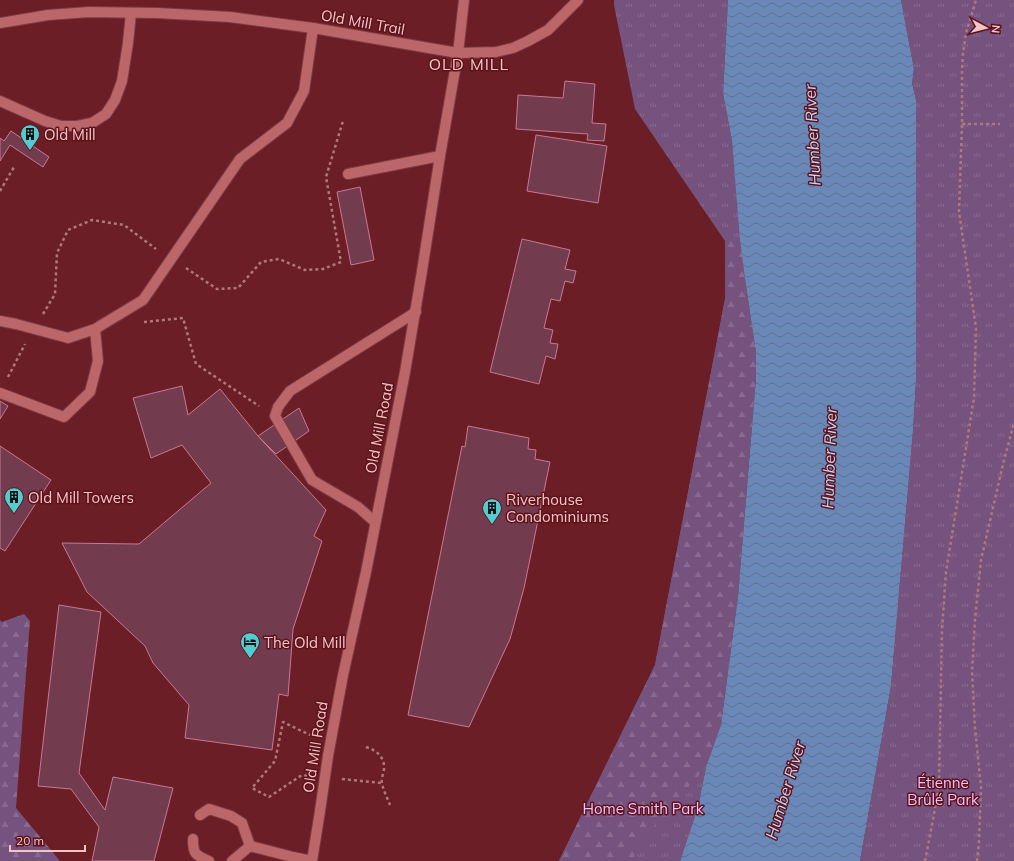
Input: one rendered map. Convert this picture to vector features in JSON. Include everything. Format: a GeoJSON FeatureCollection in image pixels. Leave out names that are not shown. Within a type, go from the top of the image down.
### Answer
{"type":"FeatureCollection","features":[{"type":"Feature","properties":{"kind":"street","name":"Old Mill Road"},"geometry":{"type":"LineString","coordinates":[[312,861],[328,756],[343,675],[366,572],[416,312],[458,52],[464,0]]}},
{"type":"Feature","properties":{"kind":"street","name":"Old Mill Trail"},"geometry":{"type":"LineString","coordinates":[[0,23],[48,15],[89,12],[230,17],[313,28],[458,52],[496,52],[513,48],[548,30],[575,4]]}},
{"type":"Feature","properties":{"kind":"street"},"geometry":{"type":"LineString","coordinates":[[0,101],[45,121],[61,126],[92,124],[106,114],[122,81],[131,13]]}},
{"type":"Feature","properties":{"kind":"street"},"geometry":{"type":"LineString","coordinates":[[0,321],[68,338],[95,330],[143,300],[240,159],[287,123],[304,91],[313,28]]}},
{"type":"Feature","properties":{"kind":"street"},"geometry":{"type":"LineString","coordinates":[[348,174],[440,156]]}},
{"type":"Feature","properties":{"kind":"street"},"geometry":{"type":"LineString","coordinates":[[375,522],[358,507],[312,480],[275,416],[278,407],[290,391],[416,312]]}},
{"type":"Feature","properties":{"kind":"street"},"geometry":{"type":"LineString","coordinates":[[0,393],[64,417],[90,392],[98,361],[95,330]]}},
{"type":"Feature","properties":{"kind":"street"},"geometry":{"type":"LineString","coordinates":[[200,815],[209,809],[232,816],[242,823],[250,846]]}},
{"type":"Feature","properties":{"kind":"street"},"geometry":{"type":"LineString","coordinates":[[193,839],[193,850],[199,857],[209,861]]}},
{"type":"Feature","properties":{"kind":"street"},"geometry":{"type":"LineString","coordinates":[[250,846],[312,861]]}},
{"type":"Feature","properties":{"kind":"street"},"geometry":{"type":"LineString","coordinates":[[232,861],[250,846]]}},
{"type":"Feature","properties":{"kind":"path"},"geometry":{"type":"LineString","coordinates":[[925,861],[939,783],[942,629],[946,572],[974,398],[976,328],[959,212],[963,53],[966,33],[976,0]]}},
{"type":"Feature","properties":{"kind":"path"},"geometry":{"type":"LineString","coordinates":[[8,377],[55,294],[57,253],[68,230],[92,220],[124,225],[171,259],[217,289],[238,288],[261,262],[279,259],[305,270],[323,269],[341,262],[326,177],[343,122]]}},
{"type":"Feature","properties":{"kind":"path"},"geometry":{"type":"LineString","coordinates":[[962,124],[1000,124]]}},
{"type":"Feature","properties":{"kind":"path"},"geometry":{"type":"LineString","coordinates":[[0,191],[14,167]]}},
{"type":"Feature","properties":{"kind":"path"},"geometry":{"type":"LineString","coordinates":[[121,313],[132,323],[183,318],[196,364],[275,416]]}},
{"type":"Feature","properties":{"kind":"path"},"geometry":{"type":"LineString","coordinates":[[977,861],[979,842],[980,787],[972,672],[975,619],[981,560],[1002,464],[1014,423]]}},
{"type":"Feature","properties":{"kind":"path"},"geometry":{"type":"LineString","coordinates":[[310,735],[283,722],[275,761],[252,788],[270,797],[302,775],[310,776]]}},
{"type":"Feature","properties":{"kind":"path"},"geometry":{"type":"LineString","coordinates":[[366,747],[373,749],[382,759],[384,767],[381,783],[390,805]]}},
{"type":"Feature","properties":{"kind":"path"},"geometry":{"type":"LineString","coordinates":[[339,779],[381,783]]}},
{"type":"Feature","properties":{"kind":"green space","name":"Home Smith Park"},"geometry":{"type":"Polygon","coordinates":[[[614,0],[728,0],[723,93],[732,141],[745,279],[721,725],[706,767],[698,807],[680,861],[559,861],[655,665],[725,299],[725,241],[635,109],[614,0]]]}},
{"type":"Feature","properties":{"kind":"green space","name":"Étienne Brûlé Park"},"geometry":{"type":"Polygon","coordinates":[[[901,0],[1014,0],[1014,861],[860,861],[891,686],[916,380],[916,100],[912,83],[914,69],[901,0]]]}},
{"type":"Feature","properties":{"kind":"green space","name":"Home Smith Park"},"geometry":{"type":"Polygon","coordinates":[[[740,239],[756,353],[756,378],[738,596],[721,725],[706,767],[642,839],[632,861],[559,861],[655,665],[725,299],[725,241],[740,239]]]}},
{"type":"Feature","properties":{"kind":"green space"},"geometry":{"type":"Polygon","coordinates":[[[1014,523],[1014,715],[1010,706],[1009,556],[1014,523]]]}},
{"type":"Feature","properties":{"kind":"green space"},"geometry":{"type":"Polygon","coordinates":[[[24,614],[30,621],[16,808],[60,861],[0,861],[0,620],[2,622],[24,614]]]}},
{"type":"Feature","properties":{"kind":"water","name":"Humber River"},"geometry":{"type":"Polygon","coordinates":[[[728,0],[901,0],[914,69],[912,83],[916,100],[916,380],[913,431],[891,686],[860,861],[680,861],[698,807],[706,767],[721,725],[738,596],[756,378],[756,353],[740,239],[732,141],[723,93],[728,0]]]}},
{"type":"Feature","properties":{"kind":"building"},"geometry":{"type":"Polygon","coordinates":[[[565,81],[595,84],[592,123],[606,124],[604,141],[587,140],[588,134],[516,129],[518,95],[563,98],[565,81]]]}},
{"type":"Feature","properties":{"kind":"building","name":"Old Mill"},"geometry":{"type":"Polygon","coordinates":[[[11,131],[49,157],[43,167],[10,145],[0,161],[0,138],[4,141],[11,131]]]}},
{"type":"Feature","properties":{"kind":"building"},"geometry":{"type":"Polygon","coordinates":[[[536,135],[607,146],[598,203],[527,191],[536,135]]]}},
{"type":"Feature","properties":{"kind":"building"},"geometry":{"type":"Polygon","coordinates":[[[360,187],[374,260],[351,265],[337,192],[360,187]]]}},
{"type":"Feature","properties":{"kind":"building"},"geometry":{"type":"Polygon","coordinates":[[[522,239],[570,250],[565,269],[576,271],[573,283],[565,281],[560,301],[551,299],[544,328],[553,330],[550,343],[558,344],[555,359],[546,356],[539,384],[490,372],[522,239]]]}},
{"type":"Feature","properties":{"kind":"building"},"geometry":{"type":"Polygon","coordinates":[[[182,386],[188,415],[220,389],[258,436],[326,510],[314,536],[322,541],[293,629],[288,696],[279,694],[272,750],[185,738],[189,705],[153,663],[145,646],[87,592],[62,543],[139,544],[211,483],[182,445],[151,458],[133,398],[182,386]]]}},
{"type":"Feature","properties":{"kind":"building"},"geometry":{"type":"Polygon","coordinates":[[[0,401],[8,406],[0,419],[0,401]]]}},
{"type":"Feature","properties":{"kind":"building"},"geometry":{"type":"Polygon","coordinates":[[[299,408],[309,431],[276,454],[258,436],[299,408]]]}},
{"type":"Feature","properties":{"kind":"building","name":"Riverhouse Condominiums"},"geometry":{"type":"Polygon","coordinates":[[[468,426],[529,438],[528,449],[536,450],[535,459],[550,462],[524,588],[510,639],[469,727],[408,715],[462,446],[465,447],[468,426]]]}},
{"type":"Feature","properties":{"kind":"building","name":"Old Mill Towers"},"geometry":{"type":"Polygon","coordinates":[[[0,446],[51,480],[5,551],[0,548],[0,446]]]}},
{"type":"Feature","properties":{"kind":"building"},"geometry":{"type":"Polygon","coordinates":[[[59,605],[101,612],[79,773],[105,810],[113,777],[173,788],[154,861],[92,861],[99,827],[71,789],[38,786],[59,605]]]}},
{"type":"Feature","properties":{"kind":"place","name":"Old Mill"},"geometry":{"type":"Point","coordinates":[30,151]}},
{"type":"Feature","properties":{"kind":"place","name":"Old Mill Towers"},"geometry":{"type":"Point","coordinates":[14,514]}},
{"type":"Feature","properties":{"kind":"place","name":"Riverhouse Condominiums"},"geometry":{"type":"Point","coordinates":[492,525]}},
{"type":"Feature","properties":{"kind":"place","name":"The Old Mill"},"geometry":{"type":"Point","coordinates":[250,659]}},
{"type":"Feature","properties":{"kind":"district","name":"OLD MILL"},"geometry":{"type":"Point","coordinates":[469,64]}}]}
